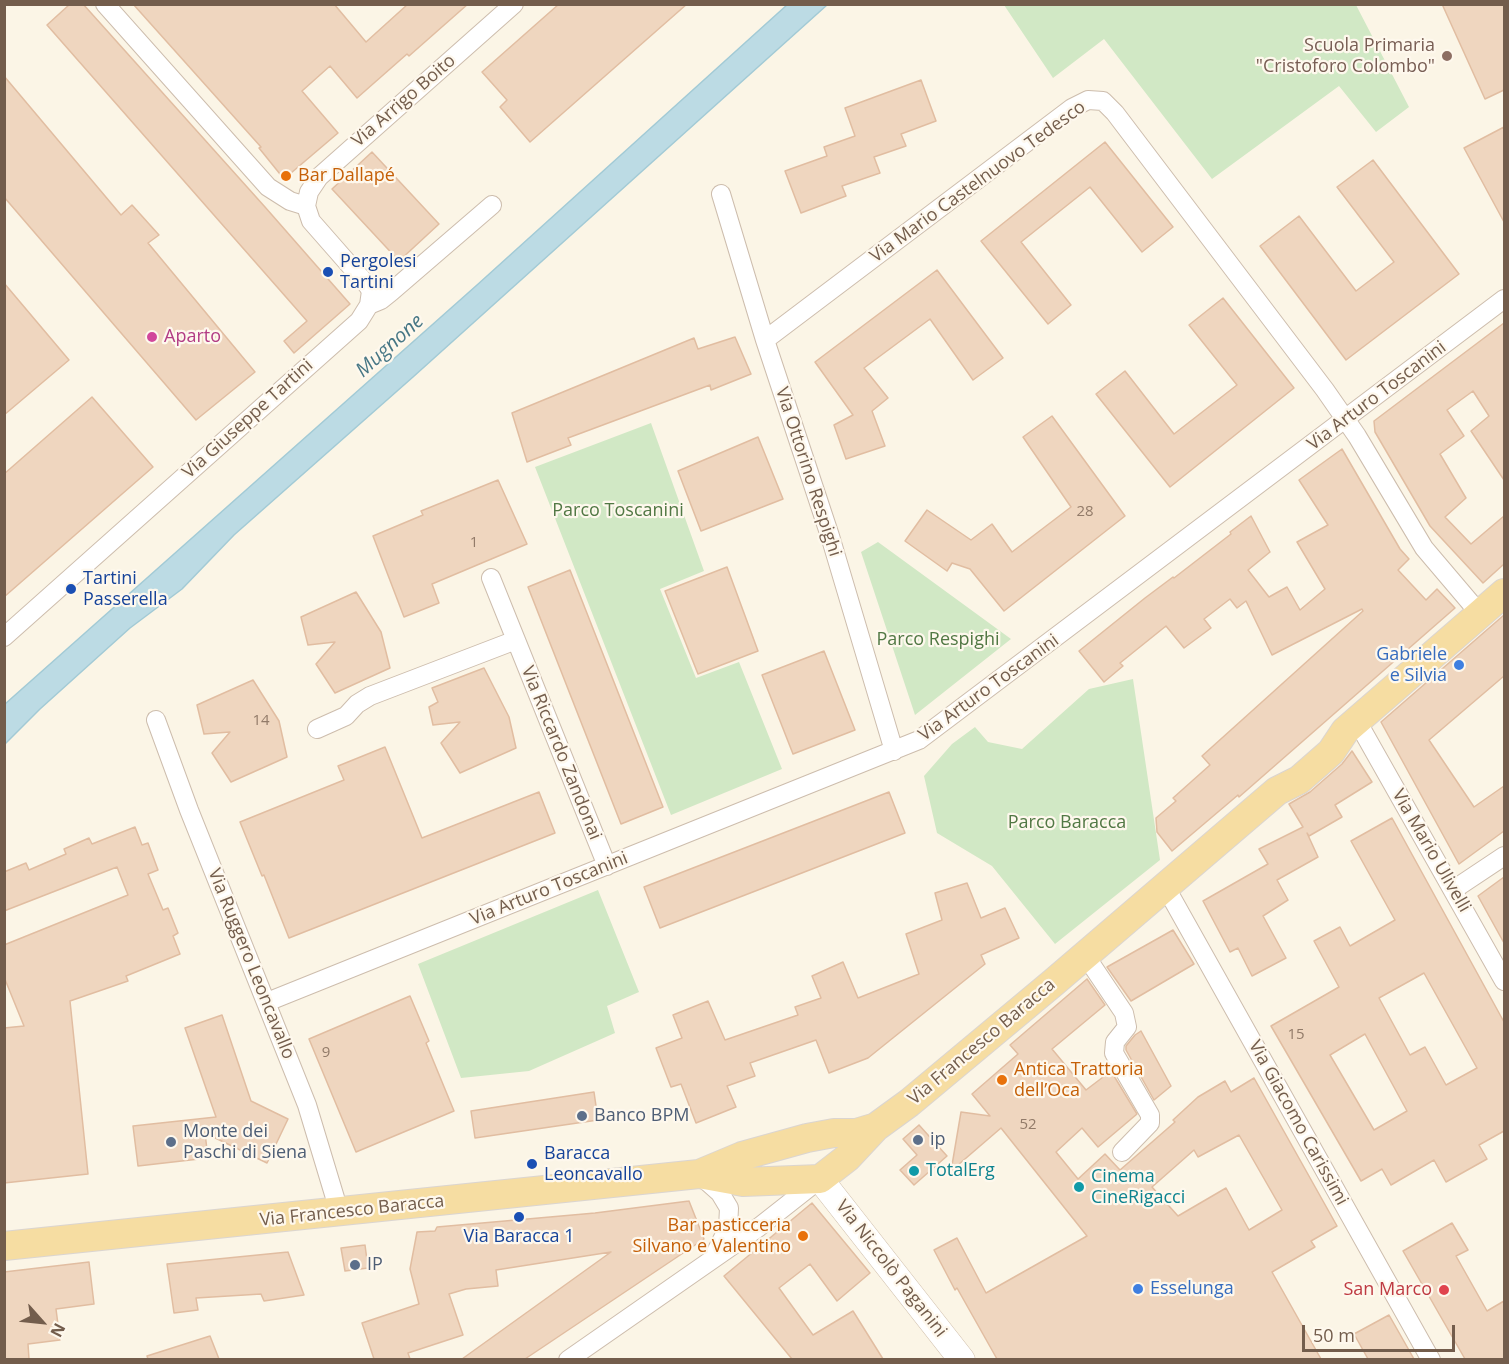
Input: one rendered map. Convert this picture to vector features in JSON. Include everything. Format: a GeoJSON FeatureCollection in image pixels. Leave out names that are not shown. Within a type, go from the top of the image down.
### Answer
{"type":"FeatureCollection","features":[{"type":"Feature","properties":{"kind":"main road","name":"Via Francesco Baracca"},"geometry":{"type":"LineString","coordinates":[[4,1246],[699,1174],[743,1182],[820,1179],[817,1166],[822,1154],[909,1103],[1277,791],[1299,780],[1331,752],[1351,726],[1504,593]]}},
{"type":"Feature","properties":{"kind":"main road","name":"Via Francesco Baracca"},"geometry":{"type":"LineString","coordinates":[[699,1174],[741,1156],[807,1138],[866,1130]]}},
{"type":"Feature","properties":{"kind":"street"},"geometry":{"type":"LineString","coordinates":[[105,4],[268,187],[290,201],[306,206],[311,221],[368,286],[371,291],[369,304]]}},
{"type":"Feature","properties":{"kind":"street","name":"Via Arrigo Boito"},"geometry":{"type":"LineString","coordinates":[[306,206],[309,192],[319,177],[508,7]]}},
{"type":"Feature","properties":{"kind":"street","name":"Via Mario Castelnuovo Tedesco"},"geometry":{"type":"LineString","coordinates":[[765,340],[1072,108],[1084,100],[1099,99],[1106,102],[1115,113],[1346,420]]}},
{"type":"Feature","properties":{"kind":"street","name":"Via Ottorino Respighi"},"geometry":{"type":"LineString","coordinates":[[721,194],[765,340],[830,536],[894,751]]}},
{"type":"Feature","properties":{"kind":"street","name":"Via Giuseppe Tartini"},"geometry":{"type":"LineString","coordinates":[[4,637],[359,321],[369,304],[381,300],[391,292],[492,205]]}},
{"type":"Feature","properties":{"kind":"street","name":"Via Arturo Toscanini"},"geometry":{"type":"LineString","coordinates":[[267,1002],[911,744],[932,732],[1504,299]]}},
{"type":"Feature","properties":{"kind":"street"},"geometry":{"type":"LineString","coordinates":[[1346,420],[1424,548],[1480,614]]}},
{"type":"Feature","properties":{"kind":"street","name":"Via Riccardo Zandonai"},"geometry":{"type":"LineString","coordinates":[[491,578],[607,866]]}},
{"type":"Feature","properties":{"kind":"street"},"geometry":{"type":"LineString","coordinates":[[317,729],[346,716],[357,704],[370,696],[516,640]]}},
{"type":"Feature","properties":{"kind":"street","name":"Via Ruggero Leoncavallo"},"geometry":{"type":"LineString","coordinates":[[156,720],[189,810],[307,1105],[339,1211]]}},
{"type":"Feature","properties":{"kind":"street","name":"Via Mario Ulivelli"},"geometry":{"type":"LineString","coordinates":[[1351,726],[1453,890],[1504,981]]}},
{"type":"Feature","properties":{"kind":"street"},"geometry":{"type":"LineString","coordinates":[[1453,890],[1504,856]]}},
{"type":"Feature","properties":{"kind":"street","name":"Via Giacomo Carissimi"},"geometry":{"type":"LineString","coordinates":[[1166,886],[1431,1359]]}},
{"type":"Feature","properties":{"kind":"street"},"geometry":{"type":"LineString","coordinates":[[1085,955],[1124,1013],[1126,1027],[1115,1042],[1114,1053],[1150,1115],[1150,1123],[1122,1152]]}},
{"type":"Feature","properties":{"kind":"street"},"geometry":{"type":"LineString","coordinates":[[699,1174],[720,1193],[729,1208],[728,1228],[713,1257]]}},
{"type":"Feature","properties":{"kind":"street"},"geometry":{"type":"LineString","coordinates":[[568,1359],[759,1227],[820,1179]]}},
{"type":"Feature","properties":{"kind":"street","name":"Via Niccolò Paganini"},"geometry":{"type":"LineString","coordinates":[[820,1179],[962,1359]]}},
{"type":"Feature","properties":{"kind":"green space"},"geometry":{"type":"Polygon","coordinates":[[[1004,5],[1356,5],[1409,107],[1376,132],[1339,86],[1212,179],[1104,39],[1053,78],[1004,5]]]}},
{"type":"Feature","properties":{"kind":"green space","name":"Parco Toscanini"},"geometry":{"type":"Polygon","coordinates":[[[651,423],[704,571],[660,589],[696,678],[739,662],[782,769],[671,815],[535,467],[651,423]]]}},
{"type":"Feature","properties":{"kind":"green space","name":"Parco Respighi"},"geometry":{"type":"Polygon","coordinates":[[[878,542],[1011,639],[915,715],[861,552],[878,542]]]}},
{"type":"Feature","properties":{"kind":"green space","name":"Parco Baracca"},"geometry":{"type":"Polygon","coordinates":[[[1133,679],[1160,860],[1055,944],[992,866],[937,833],[924,776],[952,744],[975,727],[988,742],[1022,749],[1089,689],[1133,679]]]}},
{"type":"Feature","properties":{"kind":"green space"},"geometry":{"type":"Polygon","coordinates":[[[598,890],[639,992],[607,1006],[615,1033],[529,1071],[461,1078],[418,964],[598,890]]]}},
{"type":"Feature","properties":{"kind":"water"},"geometry":{"type":"Polygon","coordinates":[[[788,4],[827,5],[234,535],[182,589],[130,628],[40,709],[5,744],[5,704],[477,285],[788,4]]]}},
{"type":"Feature","properties":{"kind":"building"},"geometry":{"type":"Polygon","coordinates":[[[70,4],[83,4],[350,304],[294,353],[284,341],[307,321],[47,25],[70,4]]]}},
{"type":"Feature","properties":{"kind":"building"},"geometry":{"type":"Polygon","coordinates":[[[133,4],[334,4],[366,42],[408,4],[468,4],[357,98],[330,66],[302,91],[338,133],[284,179],[259,148],[261,147],[133,4]]]}},
{"type":"Feature","properties":{"kind":"building"},"geometry":{"type":"Polygon","coordinates":[[[559,4],[687,4],[530,142],[500,107],[507,100],[482,72],[559,4]]]}},
{"type":"Feature","properties":{"kind":"building"},"geometry":{"type":"Polygon","coordinates":[[[1442,4],[1504,4],[1504,90],[1485,99],[1442,4]]]}},
{"type":"Feature","properties":{"kind":"building"},"geometry":{"type":"Polygon","coordinates":[[[4,76],[121,215],[132,205],[159,235],[148,243],[255,372],[196,420],[4,197],[4,76]]]}},
{"type":"Feature","properties":{"kind":"building"},"geometry":{"type":"Polygon","coordinates":[[[921,80],[936,121],[901,134],[906,146],[874,157],[880,173],[842,186],[846,196],[801,213],[785,171],[827,156],[824,147],[855,136],[845,108],[921,80]]]}},
{"type":"Feature","properties":{"kind":"building"},"geometry":{"type":"Polygon","coordinates":[[[1504,127],[1504,222],[1464,148],[1504,127]]]}},
{"type":"Feature","properties":{"kind":"building"},"geometry":{"type":"Polygon","coordinates":[[[1105,142],[1173,227],[1142,252],[1090,187],[1021,242],[1071,305],[1048,324],[981,241],[1105,142]]]}},
{"type":"Feature","properties":{"kind":"building"},"geometry":{"type":"Polygon","coordinates":[[[372,152],[439,224],[399,261],[332,189],[372,152]]]}},
{"type":"Feature","properties":{"kind":"building"},"geometry":{"type":"Polygon","coordinates":[[[1373,160],[1459,274],[1346,360],[1260,246],[1299,216],[1356,291],[1394,262],[1337,187],[1373,160]]]}},
{"type":"Feature","properties":{"kind":"building"},"geometry":{"type":"Polygon","coordinates":[[[937,270],[1003,358],[973,380],[930,319],[864,368],[888,398],[872,411],[885,446],[846,459],[834,425],[853,415],[815,362],[937,270]]]}},
{"type":"Feature","properties":{"kind":"building"},"geometry":{"type":"Polygon","coordinates":[[[4,283],[69,360],[4,415],[4,283]]]}},
{"type":"Feature","properties":{"kind":"building"},"geometry":{"type":"Polygon","coordinates":[[[1223,298],[1294,388],[1170,487],[1096,394],[1125,371],[1174,434],[1237,385],[1189,325],[1223,298]]]}},
{"type":"Feature","properties":{"kind":"building"},"geometry":{"type":"Polygon","coordinates":[[[1504,323],[1504,480],[1471,431],[1489,416],[1473,391],[1447,410],[1464,436],[1440,454],[1466,498],[1445,517],[1471,544],[1504,516],[1504,564],[1483,583],[1430,526],[1375,432],[1374,421],[1504,323]]]}},
{"type":"Feature","properties":{"kind":"building"},"geometry":{"type":"Polygon","coordinates":[[[735,337],[751,374],[711,390],[710,385],[568,438],[571,445],[527,462],[512,413],[694,338],[698,349],[735,337]]]}},
{"type":"Feature","properties":{"kind":"building"},"geometry":{"type":"Polygon","coordinates":[[[92,397],[153,467],[4,597],[4,474],[92,397]]]}},
{"type":"Feature","properties":{"kind":"building"},"geometry":{"type":"Polygon","coordinates":[[[1052,416],[1125,516],[1004,611],[970,569],[952,563],[947,571],[905,541],[927,510],[971,540],[992,524],[1012,552],[1071,507],[1023,437],[1052,416]]]}},
{"type":"Feature","properties":{"kind":"building"},"geometry":{"type":"Polygon","coordinates":[[[758,437],[783,499],[701,531],[678,471],[758,437]]]}},
{"type":"Feature","properties":{"kind":"building"},"geometry":{"type":"Polygon","coordinates":[[[1342,449],[1400,549],[1409,559],[1398,570],[1426,600],[1437,589],[1455,608],[1239,797],[1238,795],[1172,851],[1157,832],[1156,818],[1176,801],[1173,798],[1210,765],[1202,756],[1363,611],[1362,609],[1272,655],[1246,601],[1237,608],[1230,599],[1204,619],[1211,628],[1184,648],[1166,626],[1120,663],[1123,666],[1104,682],[1079,651],[1231,534],[1230,532],[1251,516],[1270,552],[1248,570],[1269,597],[1287,587],[1300,610],[1325,589],[1297,542],[1328,525],[1299,480],[1342,449]]]}},
{"type":"Feature","properties":{"kind":"building"},"geometry":{"type":"Polygon","coordinates":[[[498,480],[527,544],[432,584],[439,603],[404,617],[373,536],[423,515],[421,511],[498,480]]]}},
{"type":"Feature","properties":{"kind":"building"},"geometry":{"type":"Polygon","coordinates":[[[727,567],[758,651],[698,674],[665,591],[727,567]]]}},
{"type":"Feature","properties":{"kind":"building"},"geometry":{"type":"Polygon","coordinates":[[[570,570],[663,807],[621,824],[528,587],[570,570]]]}},
{"type":"Feature","properties":{"kind":"building"},"geometry":{"type":"Polygon","coordinates":[[[356,592],[381,632],[390,668],[335,693],[316,664],[335,642],[308,645],[301,617],[356,592]]]}},
{"type":"Feature","properties":{"kind":"building"},"geometry":{"type":"Polygon","coordinates":[[[1504,615],[1504,676],[1429,740],[1474,807],[1504,786],[1504,831],[1459,864],[1381,722],[1504,615]]]}},
{"type":"Feature","properties":{"kind":"building"},"geometry":{"type":"Polygon","coordinates":[[[824,651],[855,730],[793,754],[762,675],[824,651]]]}},
{"type":"Feature","properties":{"kind":"building"},"geometry":{"type":"Polygon","coordinates":[[[484,668],[509,717],[516,748],[460,773],[441,743],[460,722],[433,725],[429,707],[438,702],[432,688],[484,668]]]}},
{"type":"Feature","properties":{"kind":"building"},"geometry":{"type":"Polygon","coordinates":[[[253,680],[279,721],[287,757],[231,782],[212,753],[230,732],[204,734],[197,705],[253,680]]]}},
{"type":"Feature","properties":{"kind":"building"},"geometry":{"type":"Polygon","coordinates":[[[385,747],[422,838],[539,792],[555,833],[289,938],[240,822],[344,780],[338,766],[385,747]]]}},
{"type":"Feature","properties":{"kind":"building"},"geometry":{"type":"Polygon","coordinates":[[[1352,751],[1372,782],[1335,805],[1342,817],[1309,836],[1307,833],[1318,857],[1277,880],[1288,900],[1263,916],[1286,958],[1252,976],[1238,948],[1230,952],[1203,901],[1268,864],[1259,849],[1303,827],[1289,804],[1310,792],[1342,764],[1352,751]]]}},
{"type":"Feature","properties":{"kind":"building"},"geometry":{"type":"Polygon","coordinates":[[[889,792],[905,833],[660,928],[644,887],[889,792]]]}},
{"type":"Feature","properties":{"kind":"building"},"geometry":{"type":"Polygon","coordinates":[[[1392,818],[1504,1022],[1504,1131],[1479,1145],[1487,1159],[1446,1182],[1434,1160],[1391,1185],[1382,1169],[1361,1181],[1271,1026],[1339,987],[1314,941],[1340,927],[1350,946],[1395,920],[1351,841],[1392,818]],[[1424,973],[1379,998],[1410,1055],[1425,1047],[1446,1085],[1477,1068],[1424,973]],[[1365,1034],[1330,1055],[1374,1130],[1407,1111],[1365,1034]]]}},
{"type":"Feature","properties":{"kind":"building"},"geometry":{"type":"Polygon","coordinates":[[[135,827],[142,845],[148,843],[158,870],[148,874],[163,910],[168,908],[178,933],[173,936],[180,954],[126,976],[128,981],[70,1001],[88,1174],[4,1183],[4,1028],[24,1026],[4,977],[4,945],[128,895],[117,867],[4,911],[4,872],[26,863],[29,870],[66,854],[64,849],[89,838],[92,844],[135,827]]]}},
{"type":"Feature","properties":{"kind":"building"},"geometry":{"type":"Polygon","coordinates":[[[1504,877],[1504,943],[1478,896],[1504,877]]]}},
{"type":"Feature","properties":{"kind":"building"},"geometry":{"type":"Polygon","coordinates":[[[967,883],[981,918],[1005,908],[1019,938],[981,955],[985,964],[868,1058],[829,1073],[816,1040],[750,1063],[755,1076],[727,1086],[736,1107],[696,1123],[681,1084],[671,1087],[656,1048],[682,1038],[673,1015],[708,1001],[725,1040],[798,1015],[795,1007],[821,998],[812,976],[843,962],[858,998],[919,974],[906,934],[942,920],[935,893],[967,883]]]}},
{"type":"Feature","properties":{"kind":"building"},"geometry":{"type":"Polygon","coordinates":[[[1173,930],[1194,964],[1131,1001],[1107,967],[1173,930]]]}},
{"type":"Feature","properties":{"kind":"building"},"geometry":{"type":"Polygon","coordinates":[[[1087,979],[1105,1005],[1052,1049],[1086,1090],[1111,1071],[1137,1114],[1098,1147],[1082,1128],[1056,1152],[1078,1179],[1105,1154],[1120,1170],[1175,1122],[1173,1120],[1198,1097],[1225,1081],[1231,1092],[1254,1078],[1337,1226],[1311,1241],[1315,1247],[1272,1272],[1321,1359],[997,1359],[957,1288],[955,1290],[934,1250],[957,1238],[986,1293],[1087,1236],[1001,1128],[951,1171],[961,1112],[990,1116],[972,1094],[1018,1054],[1010,1045],[1087,979]],[[1239,1135],[1198,1157],[1194,1150],[1152,1187],[1178,1216],[1226,1188],[1249,1230],[1282,1210],[1239,1135]]]}},
{"type":"Feature","properties":{"kind":"building"},"geometry":{"type":"Polygon","coordinates":[[[410,996],[429,1041],[426,1043],[454,1111],[356,1152],[309,1039],[410,996]]]}},
{"type":"Feature","properties":{"kind":"building"},"geometry":{"type":"Polygon","coordinates":[[[222,1015],[251,1101],[288,1119],[267,1163],[205,1133],[208,1158],[138,1166],[133,1126],[216,1117],[185,1028],[222,1015]]]}},
{"type":"Feature","properties":{"kind":"building"},"geometry":{"type":"Polygon","coordinates":[[[1141,1031],[1171,1086],[1154,1100],[1126,1050],[1126,1046],[1141,1031]]]}},
{"type":"Feature","properties":{"kind":"building"},"geometry":{"type":"Polygon","coordinates":[[[594,1092],[598,1120],[475,1138],[471,1111],[594,1092]]]}},
{"type":"Feature","properties":{"kind":"building"},"geometry":{"type":"Polygon","coordinates":[[[919,1125],[947,1156],[914,1185],[900,1170],[917,1155],[903,1139],[919,1125]]]}},
{"type":"Feature","properties":{"kind":"building"},"geometry":{"type":"Polygon","coordinates":[[[689,1201],[704,1239],[525,1359],[462,1359],[611,1252],[496,1270],[498,1286],[466,1289],[449,1294],[463,1335],[408,1353],[410,1359],[374,1359],[362,1323],[419,1304],[410,1269],[417,1232],[435,1231],[437,1227],[595,1213],[689,1201]]]}},
{"type":"Feature","properties":{"kind":"building"},"geometry":{"type":"Polygon","coordinates":[[[812,1203],[870,1273],[837,1301],[810,1264],[779,1288],[813,1335],[853,1311],[883,1359],[792,1359],[724,1276],[812,1203]]]}},
{"type":"Feature","properties":{"kind":"building"},"geometry":{"type":"Polygon","coordinates":[[[1452,1223],[1468,1250],[1456,1256],[1487,1311],[1504,1301],[1504,1359],[1465,1359],[1403,1251],[1452,1223]]]}},
{"type":"Feature","properties":{"kind":"building"},"geometry":{"type":"Polygon","coordinates":[[[365,1245],[368,1268],[345,1271],[341,1248],[365,1245]]]}},
{"type":"Feature","properties":{"kind":"building"},"geometry":{"type":"Polygon","coordinates":[[[288,1252],[304,1295],[264,1301],[261,1294],[196,1298],[198,1310],[174,1313],[167,1264],[288,1252]]]}},
{"type":"Feature","properties":{"kind":"building"},"geometry":{"type":"Polygon","coordinates":[[[89,1262],[94,1304],[56,1309],[60,1340],[28,1344],[29,1359],[4,1359],[4,1272],[89,1262]]]}},
{"type":"Feature","properties":{"kind":"building"},"geometry":{"type":"Polygon","coordinates":[[[1389,1315],[1414,1359],[1368,1359],[1354,1334],[1389,1315]]]}},
{"type":"Feature","properties":{"kind":"building"},"geometry":{"type":"Polygon","coordinates":[[[210,1336],[219,1359],[148,1359],[147,1356],[210,1336]]]}},
{"type":"Feature","properties":{"kind":"place","name":"Scuola Primaria \"Cristoforo Colombo\""},"geometry":{"type":"Point","coordinates":[1447,56]}},
{"type":"Feature","properties":{"kind":"place","name":"Bar Dallapé"},"geometry":{"type":"Point","coordinates":[286,176]}},
{"type":"Feature","properties":{"kind":"place","name":"Pergolesi Tartini"},"geometry":{"type":"Point","coordinates":[328,272]}},
{"type":"Feature","properties":{"kind":"place","name":"Aparto"},"geometry":{"type":"Point","coordinates":[152,337]}},
{"type":"Feature","properties":{"kind":"place","name":"Tartini Passerella"},"geometry":{"type":"Point","coordinates":[71,589]}},
{"type":"Feature","properties":{"kind":"place","name":"Gabriele e Silvia"},"geometry":{"type":"Point","coordinates":[1459,665]}},
{"type":"Feature","properties":{"kind":"place","name":"Antica Trattoria dell’Oca"},"geometry":{"type":"Point","coordinates":[1002,1080]}},
{"type":"Feature","properties":{"kind":"place","name":"Banco BPM"},"geometry":{"type":"Point","coordinates":[582,1116]}},
{"type":"Feature","properties":{"kind":"place","name":"ip"},"geometry":{"type":"Point","coordinates":[918,1140]}},
{"type":"Feature","properties":{"kind":"place","name":"Monte dei Paschi di Siena"},"geometry":{"type":"Point","coordinates":[171,1142]}},
{"type":"Feature","properties":{"kind":"place","name":"Baracca Leoncavallo"},"geometry":{"type":"Point","coordinates":[532,1164]}},
{"type":"Feature","properties":{"kind":"place","name":"TotalErg"},"geometry":{"type":"Point","coordinates":[914,1171]}},
{"type":"Feature","properties":{"kind":"place","name":"Cinema CineRigacci"},"geometry":{"type":"Point","coordinates":[1079,1187]}},
{"type":"Feature","properties":{"kind":"place","name":"Via Baracca 1"},"geometry":{"type":"Point","coordinates":[519,1217]}},
{"type":"Feature","properties":{"kind":"place","name":"Bar pasticceria Silvano e Valentino"},"geometry":{"type":"Point","coordinates":[803,1236]}},
{"type":"Feature","properties":{"kind":"place","name":"IP"},"geometry":{"type":"Point","coordinates":[355,1265]}},
{"type":"Feature","properties":{"kind":"place","name":"Esselunga"},"geometry":{"type":"Point","coordinates":[1138,1289]}},
{"type":"Feature","properties":{"kind":"place","name":"San Marco"},"geometry":{"type":"Point","coordinates":[1444,1290]}},
{"type":"Feature","properties":{"kind":"water label","name":"Mugnone"},"geometry":{"type":"Point","coordinates":[390,346]}}]}
